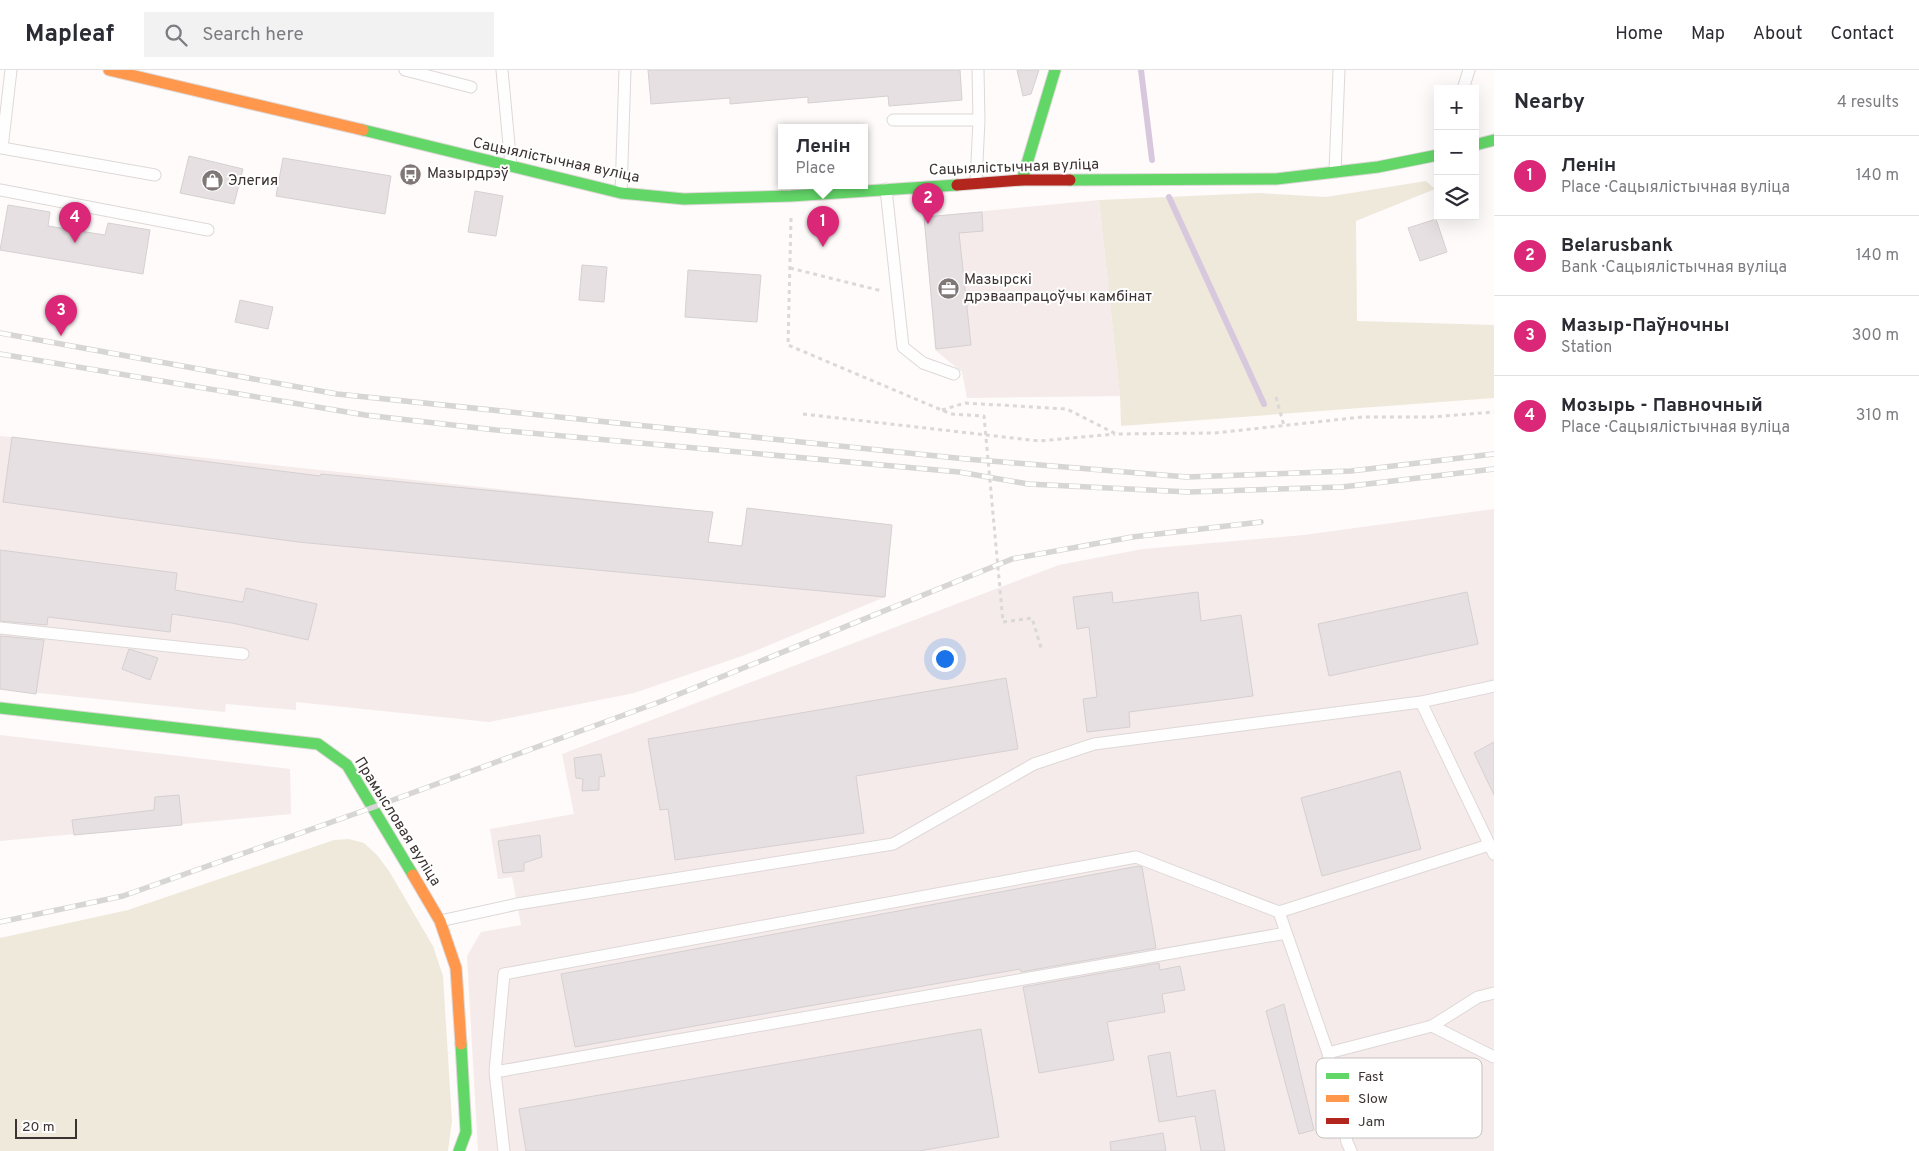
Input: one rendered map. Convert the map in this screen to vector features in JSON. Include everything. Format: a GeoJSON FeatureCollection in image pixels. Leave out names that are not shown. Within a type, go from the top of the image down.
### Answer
{"type":"FeatureCollection","features":[{"type":"Feature","properties":{"kind":"street","name":"Сацыялістычная вуліца"},"geometry":{"type":"LineString","coordinates":[[109,70],[197,89],[621,194],[684,199],[791,196],[1022,180],[1276,179],[1378,168],[1434,156]]}},
{"type":"Feature","properties":{"kind":"street"},"geometry":{"type":"LineString","coordinates":[[1022,180],[1054,70]]}},
{"type":"Feature","properties":{"kind":"street"},"geometry":{"type":"LineString","coordinates":[[1479,144],[1494,140]]}},
{"type":"Feature","properties":{"kind":"street","name":"Прамысловая вуліца"},"geometry":{"type":"LineString","coordinates":[[0,708],[318,744],[347,765],[440,921],[456,968],[466,1132],[459,1151]]}},
{"type":"Feature","properties":{"kind":"lane"},"geometry":{"type":"LineString","coordinates":[[11,70],[1,149],[155,175]]}},
{"type":"Feature","properties":{"kind":"lane"},"geometry":{"type":"LineString","coordinates":[[405,70],[471,87]]}},
{"type":"Feature","properties":{"kind":"lane"},"geometry":{"type":"LineString","coordinates":[[502,70],[512,168]]}},
{"type":"Feature","properties":{"kind":"lane"},"geometry":{"type":"LineString","coordinates":[[621,194],[625,70]]}},
{"type":"Feature","properties":{"kind":"lane"},"geometry":{"type":"LineString","coordinates":[[976,183],[979,120],[978,70]]}},
{"type":"Feature","properties":{"kind":"lane"},"geometry":{"type":"LineString","coordinates":[[1335,172],[1339,70]]}},
{"type":"Feature","properties":{"kind":"lane"},"geometry":{"type":"LineString","coordinates":[[1464,85],[1469,70]]}},
{"type":"Feature","properties":{"kind":"lane"},"geometry":{"type":"LineString","coordinates":[[892,120],[979,120]]}},
{"type":"Feature","properties":{"kind":"lane"},"geometry":{"type":"LineString","coordinates":[[886,189],[903,347],[923,363],[954,374]]}},
{"type":"Feature","properties":{"kind":"lane"},"geometry":{"type":"LineString","coordinates":[[0,190],[208,230]]}},
{"type":"Feature","properties":{"kind":"lane"},"geometry":{"type":"LineString","coordinates":[[0,628],[243,654]]}},
{"type":"Feature","properties":{"kind":"lane"},"geometry":{"type":"LineString","coordinates":[[440,921],[517,904],[893,844],[1034,764],[1094,744],[1421,702],[1494,686]]}},
{"type":"Feature","properties":{"kind":"lane"},"geometry":{"type":"LineString","coordinates":[[504,1151],[495,1072],[504,974],[1136,857],[1278,912],[1492,850],[1421,702]]}},
{"type":"Feature","properties":{"kind":"lane"},"geometry":{"type":"LineString","coordinates":[[1278,912],[1329,1058]]}},
{"type":"Feature","properties":{"kind":"lane"},"geometry":{"type":"LineString","coordinates":[[495,1072],[1286,933]]}},
{"type":"Feature","properties":{"kind":"lane"},"geometry":{"type":"LineString","coordinates":[[1328,1053],[1432,1026],[1478,997],[1494,993]]}},
{"type":"Feature","properties":{"kind":"lane"},"geometry":{"type":"LineString","coordinates":[[1432,1026],[1494,1057]]}},
{"type":"Feature","properties":{"kind":"lane"},"geometry":{"type":"LineString","coordinates":[[1346,1138],[1352,1151]]}},
{"type":"Feature","properties":{"kind":"path"},"geometry":{"type":"LineString","coordinates":[[791,196],[788,345],[951,414],[984,416],[1003,622],[1032,618],[1042,651]]}},
{"type":"Feature","properties":{"kind":"path"},"geometry":{"type":"LineString","coordinates":[[790,268],[898,294]]}},
{"type":"Feature","properties":{"kind":"path"},"geometry":{"type":"LineString","coordinates":[[1276,397],[1284,426]]}},
{"type":"Feature","properties":{"kind":"path"},"geometry":{"type":"LineString","coordinates":[[942,410],[965,403],[1067,409],[1116,434]]}},
{"type":"Feature","properties":{"kind":"path"},"geometry":{"type":"LineString","coordinates":[[803,414],[1039,440],[1116,434],[1215,433],[1362,417],[1432,417],[1494,412]]}},
{"type":"Feature","properties":{"kind":"shaded area"},"geometry":{"type":"Polygon","coordinates":[[[1426,181],[1434,188],[1356,221],[1357,321],[1494,325],[1494,398],[1121,426],[1120,396],[1099,200],[1259,193],[1326,197],[1426,181]]]}},
{"type":"Feature","properties":{"kind":"shaded area"},"geometry":{"type":"Polygon","coordinates":[[[1099,200],[1120,396],[967,398],[962,372],[935,350],[924,217],[1099,200]]]}},
{"type":"Feature","properties":{"kind":"shaded area"},"geometry":{"type":"Polygon","coordinates":[[[0,436],[713,512],[708,542],[741,546],[747,508],[892,525],[885,597],[745,655],[634,693],[489,722],[296,702],[296,710],[226,704],[225,712],[0,689],[0,436]]]}},
{"type":"Feature","properties":{"kind":"shaded area"},"geometry":{"type":"Polygon","coordinates":[[[1494,509],[1494,1151],[478,1151],[467,956],[481,932],[521,925],[512,877],[498,879],[490,829],[574,814],[562,754],[1059,565],[1143,549],[1304,535],[1494,509]]]}},
{"type":"Feature","properties":{"kind":"shaded area"},"geometry":{"type":"Polygon","coordinates":[[[0,735],[290,769],[291,814],[0,841],[0,735]]]}},
{"type":"Feature","properties":{"kind":"shaded area"},"geometry":{"type":"Polygon","coordinates":[[[349,839],[364,843],[377,855],[389,871],[433,946],[443,976],[452,1121],[448,1151],[0,1151],[0,938],[128,910],[334,840],[349,839]]]}},
{"type":"Feature","properties":{"kind":"building"},"geometry":{"type":"Polygon","coordinates":[[[648,70],[960,70],[962,100],[889,106],[888,96],[808,103],[808,97],[730,104],[730,98],[651,104],[648,70]]]}},
{"type":"Feature","properties":{"kind":"building"},"geometry":{"type":"Polygon","coordinates":[[[1017,70],[1039,70],[1031,94],[1023,96],[1017,70]]]}},
{"type":"Feature","properties":{"kind":"building","name":"Элегия"},"geometry":{"type":"Polygon","coordinates":[[[189,156],[243,169],[234,204],[180,193],[189,156]]]}},
{"type":"Feature","properties":{"kind":"building"},"geometry":{"type":"Polygon","coordinates":[[[283,158],[391,176],[385,214],[276,196],[283,158]]]}},
{"type":"Feature","properties":{"kind":"building"},"geometry":{"type":"Polygon","coordinates":[[[475,191],[503,196],[496,236],[468,232],[475,191]]]}},
{"type":"Feature","properties":{"kind":"building"},"geometry":{"type":"Polygon","coordinates":[[[8,205],[50,212],[48,226],[105,235],[108,223],[150,230],[143,274],[0,250],[8,205]]]}},
{"type":"Feature","properties":{"kind":"building","name":"Мазырскі дрэваапрацоўчы камбінат"},"geometry":{"type":"Polygon","coordinates":[[[982,212],[983,231],[959,233],[971,345],[936,349],[924,217],[982,212]]]}},
{"type":"Feature","properties":{"kind":"building"},"geometry":{"type":"Polygon","coordinates":[[[1436,220],[1447,252],[1420,261],[1408,228],[1436,220]]]}},
{"type":"Feature","properties":{"kind":"building"},"geometry":{"type":"Polygon","coordinates":[[[582,265],[607,267],[604,302],[579,300],[582,265]]]}},
{"type":"Feature","properties":{"kind":"building"},"geometry":{"type":"Polygon","coordinates":[[[688,270],[761,275],[757,322],[685,317],[688,270]]]}},
{"type":"Feature","properties":{"kind":"building"},"geometry":{"type":"Polygon","coordinates":[[[240,300],[273,307],[268,329],[235,322],[240,300]]]}},
{"type":"Feature","properties":{"kind":"building"},"geometry":{"type":"Polygon","coordinates":[[[12,437],[320,476],[321,474],[713,512],[708,542],[742,546],[747,508],[892,525],[885,597],[298,542],[3,502],[12,437]]]}},
{"type":"Feature","properties":{"kind":"building"},"geometry":{"type":"Polygon","coordinates":[[[0,550],[177,573],[175,590],[243,602],[246,588],[317,604],[308,640],[232,623],[172,614],[170,632],[48,617],[47,625],[0,621],[0,550]]]}},
{"type":"Feature","properties":{"kind":"building"},"geometry":{"type":"Polygon","coordinates":[[[1112,592],[1113,603],[1198,592],[1201,621],[1241,615],[1253,696],[1129,712],[1130,727],[1087,732],[1083,699],[1097,697],[1089,627],[1077,629],[1073,597],[1112,592]]]}},
{"type":"Feature","properties":{"kind":"building"},"geometry":{"type":"Polygon","coordinates":[[[1467,592],[1478,644],[1329,676],[1318,624],[1467,592]]]}},
{"type":"Feature","properties":{"kind":"building"},"geometry":{"type":"Polygon","coordinates":[[[0,636],[44,640],[36,694],[0,689],[0,636]]]}},
{"type":"Feature","properties":{"kind":"building"},"geometry":{"type":"Polygon","coordinates":[[[129,649],[158,658],[150,680],[122,669],[129,649]]]}},
{"type":"Feature","properties":{"kind":"building"},"geometry":{"type":"Polygon","coordinates":[[[1006,678],[1018,749],[856,776],[864,833],[675,860],[668,809],[660,810],[648,739],[1006,678]]]}},
{"type":"Feature","properties":{"kind":"building"},"geometry":{"type":"Polygon","coordinates":[[[1494,742],[1494,795],[1474,753],[1494,742]]]}},
{"type":"Feature","properties":{"kind":"building"},"geometry":{"type":"Polygon","coordinates":[[[601,754],[605,776],[599,777],[599,790],[582,791],[583,779],[576,778],[574,758],[601,754]]]}},
{"type":"Feature","properties":{"kind":"building"},"geometry":{"type":"Polygon","coordinates":[[[1400,771],[1421,849],[1322,876],[1301,798],[1400,771]]]}},
{"type":"Feature","properties":{"kind":"building"},"geometry":{"type":"Polygon","coordinates":[[[179,795],[182,825],[74,835],[72,820],[154,810],[155,797],[179,795]]]}},
{"type":"Feature","properties":{"kind":"building"},"geometry":{"type":"Polygon","coordinates":[[[540,835],[542,857],[524,863],[524,871],[503,873],[498,841],[540,835]]]}},
{"type":"Feature","properties":{"kind":"building"},"geometry":{"type":"Polygon","coordinates":[[[1139,866],[1142,867],[1156,948],[1021,972],[1020,969],[575,1047],[561,974],[1139,866]]]}},
{"type":"Feature","properties":{"kind":"building"},"geometry":{"type":"Polygon","coordinates":[[[1159,963],[1160,970],[1180,966],[1185,990],[1162,994],[1165,1012],[1107,1022],[1114,1060],[1039,1073],[1023,987],[1159,963]]]}},
{"type":"Feature","properties":{"kind":"building"},"geometry":{"type":"Polygon","coordinates":[[[1284,1004],[1314,1130],[1299,1134],[1266,1011],[1284,1004]]]}},
{"type":"Feature","properties":{"kind":"building"},"geometry":{"type":"Polygon","coordinates":[[[981,1029],[999,1137],[919,1151],[526,1151],[519,1109],[981,1029]]]}},
{"type":"Feature","properties":{"kind":"building"},"geometry":{"type":"Polygon","coordinates":[[[1170,1052],[1177,1097],[1215,1090],[1225,1151],[1201,1151],[1195,1116],[1159,1122],[1148,1056],[1170,1052]]]}},
{"type":"Feature","properties":{"kind":"building"},"geometry":{"type":"Polygon","coordinates":[[[1163,1133],[1166,1151],[1111,1151],[1110,1142],[1163,1133]]]}},
{"type":"Feature","properties":{"kind":"waterway"},"geometry":{"type":"LineString","coordinates":[[1141,70],[1152,160]]}},
{"type":"Feature","properties":{"kind":"waterway"},"geometry":{"type":"LineString","coordinates":[[1169,197],[1264,404]]}},
{"type":"Feature","properties":{"kind":"railway"},"geometry":{"type":"LineString","coordinates":[[0,333],[337,394],[966,459],[1187,477],[1351,471],[1494,454]]}},
{"type":"Feature","properties":{"kind":"railway"},"geometry":{"type":"LineString","coordinates":[[0,354],[365,415],[496,430],[959,472],[1028,484],[1189,492],[1342,487],[1494,469]]}},
{"type":"Feature","properties":{"kind":"railway"},"geometry":{"type":"LineString","coordinates":[[0,922],[123,896],[374,807],[662,701],[1012,559],[1132,537],[1261,522]]}},
{"type":"Feature","properties":{"kind":"traffic: fast"},"geometry":{"type":"LineString","coordinates":[[1022,180],[1055,70]]}},
{"type":"Feature","properties":{"kind":"traffic: fast"},"geometry":{"type":"LineString","coordinates":[[363,130],[621,193],[684,199],[791,196],[957,185]]}},
{"type":"Feature","properties":{"kind":"traffic: fast"},"geometry":{"type":"LineString","coordinates":[[1479,144],[1494,140]]}},
{"type":"Feature","properties":{"kind":"traffic: fast"},"geometry":{"type":"LineString","coordinates":[[1070,180],[1276,179],[1378,167],[1434,156]]}},
{"type":"Feature","properties":{"kind":"traffic: fast"},"geometry":{"type":"LineString","coordinates":[[0,708],[318,744],[347,765],[413,875]]}},
{"type":"Feature","properties":{"kind":"traffic: fast"},"geometry":{"type":"LineString","coordinates":[[459,1151],[466,1132],[461,1044]]}},
{"type":"Feature","properties":{"kind":"traffic: slow"},"geometry":{"type":"LineString","coordinates":[[109,70],[363,130]]}},
{"type":"Feature","properties":{"kind":"traffic: slow"},"geometry":{"type":"LineString","coordinates":[[413,875],[440,921],[456,968],[461,1044]]}},
{"type":"Feature","properties":{"kind":"traffic: jam"},"geometry":{"type":"LineString","coordinates":[[957,185],[1022,180],[1070,180]]}},
{"type":"Feature","properties":{"kind":"place","name":"Мазырдрэў"},"geometry":{"type":"Point","coordinates":[411,174]}},
{"type":"Feature","properties":{"kind":"place","name":"Элегия"},"geometry":{"type":"Point","coordinates":[212,181]}},
{"type":"Feature","properties":{"kind":"place","name":"Belarusbank"},"geometry":{"type":"Point","coordinates":[928,224]}},
{"type":"Feature","properties":{"kind":"place","name":"Мозырь - Павночный"},"geometry":{"type":"Point","coordinates":[75,243]}},
{"type":"Feature","properties":{"kind":"place","name":"Ленін"},"geometry":{"type":"Point","coordinates":[823,247]}},
{"type":"Feature","properties":{"kind":"place","name":"Мазырскі дрэваапрацоўчы камбінат"},"geometry":{"type":"Point","coordinates":[948,289]}},
{"type":"Feature","properties":{"kind":"place","name":"Мазыр-Паўночны"},"geometry":{"type":"Point","coordinates":[61,336]}}]}
